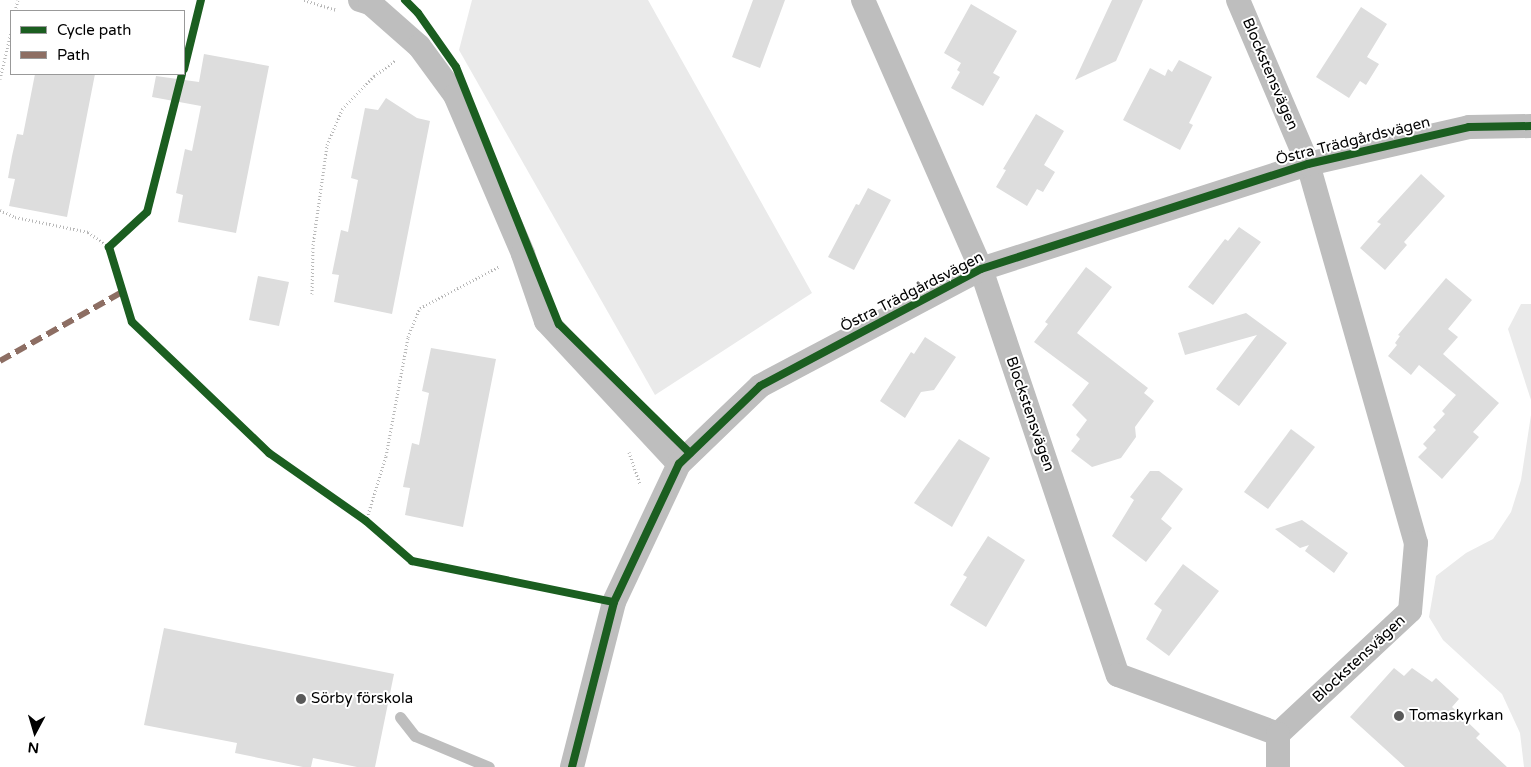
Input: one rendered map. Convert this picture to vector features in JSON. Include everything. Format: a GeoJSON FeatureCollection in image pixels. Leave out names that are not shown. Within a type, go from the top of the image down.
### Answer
{"type":"FeatureCollection","features":[{"type":"Feature","properties":{"kind":"street"},"geometry":{"type":"LineString","coordinates":[[360,0],[370,3],[419,46],[455,95],[523,254],[546,321],[679,464]]}},
{"type":"Feature","properties":{"kind":"street","name":"Blockstensvägen"},"geometry":{"type":"LineString","coordinates":[[863,0],[981,269],[1118,676],[1278,734],[1410,611],[1416,543],[1308,164],[1238,0]]}},
{"type":"Feature","properties":{"kind":"street","name":"Östra Trädgårdsvägen"},"geometry":{"type":"LineString","coordinates":[[572,767],[614,602],[679,464],[760,386],[981,269],[1308,164],[1469,127],[1531,126]]}},
{"type":"Feature","properties":{"kind":"street"},"geometry":{"type":"LineString","coordinates":[[1278,734],[1278,767]]}},
{"type":"Feature","properties":{"kind":"lane"},"geometry":{"type":"LineString","coordinates":[[400,717],[415,736],[489,767]]}},
{"type":"Feature","properties":{"kind":"path"},"geometry":{"type":"LineString","coordinates":[[185,65],[202,0]]}},
{"type":"Feature","properties":{"kind":"path"},"geometry":{"type":"LineString","coordinates":[[0,79],[10,36]]}},
{"type":"Feature","properties":{"kind":"path"},"geometry":{"type":"LineString","coordinates":[[312,294],[313,245],[327,145],[342,109],[374,76],[419,46]]}},
{"type":"Feature","properties":{"kind":"path"},"geometry":{"type":"LineString","coordinates":[[110,247],[147,212],[182,75]]}},
{"type":"Feature","properties":{"kind":"path"},"geometry":{"type":"LineString","coordinates":[[0,210],[15,217],[88,232],[110,247],[132,322],[269,453],[366,521],[412,561],[614,602]]}},
{"type":"Feature","properties":{"kind":"path"},"geometry":{"type":"LineString","coordinates":[[366,521],[386,456],[408,337],[420,308],[523,254]]}},
{"type":"Feature","properties":{"kind":"shaded area"},"geometry":{"type":"Polygon","coordinates":[[[472,0],[648,0],[812,293],[655,395],[459,50],[472,0]]]}},
{"type":"Feature","properties":{"kind":"shaded area"},"geometry":{"type":"Polygon","coordinates":[[[1521,304],[1531,304],[1531,400],[1508,329],[1521,304]]]}},
{"type":"Feature","properties":{"kind":"shaded area"},"geometry":{"type":"Polygon","coordinates":[[[1531,415],[1531,767],[1524,767],[1520,733],[1502,694],[1443,640],[1429,617],[1436,576],[1466,553],[1493,539],[1511,512],[1521,480],[1531,415]]]}},
{"type":"Feature","properties":{"kind":"building"},"geometry":{"type":"Polygon","coordinates":[[[753,0],[785,0],[760,68],[732,57],[753,0]]]}},
{"type":"Feature","properties":{"kind":"building"},"geometry":{"type":"Polygon","coordinates":[[[1112,0],[1143,0],[1116,61],[1075,80],[1112,0]]]}},
{"type":"Feature","properties":{"kind":"building"},"geometry":{"type":"Polygon","coordinates":[[[971,4],[1017,31],[993,73],[1000,77],[983,106],[951,88],[960,72],[957,70],[961,63],[944,53],[971,4]]]}},
{"type":"Feature","properties":{"kind":"building"},"geometry":{"type":"Polygon","coordinates":[[[1361,7],[1387,24],[1367,57],[1379,64],[1366,85],[1360,81],[1349,98],[1316,77],[1361,7]]]}},
{"type":"Feature","properties":{"kind":"building"},"geometry":{"type":"Polygon","coordinates":[[[204,54],[269,66],[236,233],[178,222],[183,195],[176,193],[185,149],[192,151],[201,106],[152,97],[156,76],[199,82],[204,54]]]}},
{"type":"Feature","properties":{"kind":"building"},"geometry":{"type":"Polygon","coordinates":[[[1179,60],[1212,77],[1189,123],[1193,125],[1180,150],[1123,120],[1150,68],[1165,76],[1168,69],[1172,72],[1179,60]]]}},
{"type":"Feature","properties":{"kind":"building"},"geometry":{"type":"Polygon","coordinates":[[[35,75],[95,75],[67,217],[9,206],[15,179],[8,178],[12,156],[17,134],[23,135],[35,75]]]}},
{"type":"Feature","properties":{"kind":"building"},"geometry":{"type":"Polygon","coordinates":[[[386,98],[417,118],[430,121],[392,314],[334,302],[339,275],[332,274],[341,230],[348,232],[358,180],[351,178],[365,108],[378,110],[386,98]]]}},
{"type":"Feature","properties":{"kind":"building"},"geometry":{"type":"Polygon","coordinates":[[[1036,114],[1064,131],[1044,165],[1055,172],[1043,192],[1037,189],[1027,206],[996,187],[1006,170],[1003,169],[1036,114]]]}},
{"type":"Feature","properties":{"kind":"building"},"geometry":{"type":"Polygon","coordinates":[[[1421,174],[1445,196],[1404,242],[1407,245],[1385,270],[1360,248],[1381,224],[1377,222],[1421,174]]]}},
{"type":"Feature","properties":{"kind":"building"},"geometry":{"type":"Polygon","coordinates":[[[868,188],[891,200],[854,270],[828,257],[856,204],[859,205],[868,188]]]}},
{"type":"Feature","properties":{"kind":"building"},"geometry":{"type":"Polygon","coordinates":[[[1239,227],[1261,242],[1213,305],[1188,287],[1225,239],[1228,241],[1239,227]]]}},
{"type":"Feature","properties":{"kind":"building"},"geometry":{"type":"Polygon","coordinates":[[[1086,267],[1112,287],[1077,333],[1148,388],[1144,393],[1154,401],[1135,427],[1136,437],[1121,458],[1092,467],[1071,451],[1080,439],[1076,435],[1087,420],[1072,405],[1089,383],[1034,342],[1048,324],[1045,322],[1086,267]]]}},
{"type":"Feature","properties":{"kind":"building"},"geometry":{"type":"Polygon","coordinates":[[[258,276],[289,282],[279,326],[249,320],[258,276]]]}},
{"type":"Feature","properties":{"kind":"building"},"geometry":{"type":"Polygon","coordinates":[[[1446,278],[1472,300],[1448,329],[1458,337],[1443,354],[1499,403],[1473,432],[1479,437],[1442,479],[1418,457],[1427,448],[1423,444],[1436,430],[1433,427],[1445,414],[1442,411],[1456,395],[1419,365],[1411,375],[1388,356],[1397,345],[1395,343],[1400,336],[1398,335],[1446,278]]]}},
{"type":"Feature","properties":{"kind":"building"},"geometry":{"type":"Polygon","coordinates":[[[1246,313],[1287,343],[1239,406],[1216,389],[1257,335],[1185,355],[1178,333],[1246,313]]]}},
{"type":"Feature","properties":{"kind":"building"},"geometry":{"type":"Polygon","coordinates":[[[925,337],[956,357],[934,390],[921,392],[905,418],[880,401],[911,352],[914,354],[925,337]]]}},
{"type":"Feature","properties":{"kind":"building"},"geometry":{"type":"Polygon","coordinates":[[[431,348],[496,359],[463,527],[405,515],[410,488],[403,487],[412,443],[419,445],[429,393],[422,391],[431,348]]]}},
{"type":"Feature","properties":{"kind":"building"},"geometry":{"type":"Polygon","coordinates":[[[1291,429],[1315,447],[1268,509],[1244,492],[1291,429]]]}},
{"type":"Feature","properties":{"kind":"building"},"geometry":{"type":"Polygon","coordinates":[[[959,439],[990,458],[952,527],[914,503],[959,439]]]}},
{"type":"Feature","properties":{"kind":"building"},"geometry":{"type":"Polygon","coordinates":[[[1150,471],[1159,471],[1183,489],[1161,519],[1172,528],[1146,562],[1112,536],[1134,500],[1130,497],[1150,471]]]}},
{"type":"Feature","properties":{"kind":"building"},"geometry":{"type":"Polygon","coordinates":[[[1302,520],[1348,553],[1334,573],[1305,551],[1309,545],[1300,548],[1275,529],[1302,520]]]}},
{"type":"Feature","properties":{"kind":"building"},"geometry":{"type":"Polygon","coordinates":[[[988,536],[1025,560],[986,627],[950,605],[967,577],[963,575],[988,536]]]}},
{"type":"Feature","properties":{"kind":"building"},"geometry":{"type":"Polygon","coordinates":[[[1183,564],[1219,591],[1169,656],[1146,639],[1162,610],[1154,604],[1183,564]]]}},
{"type":"Feature","properties":{"kind":"building"},"geometry":{"type":"Polygon","coordinates":[[[164,628],[394,674],[375,767],[357,767],[313,758],[311,767],[303,767],[235,753],[237,743],[144,725],[164,628]]]}},
{"type":"Feature","properties":{"kind":"building","name":"Tomaskyrkan"},"geometry":{"type":"Polygon","coordinates":[[[1394,668],[1404,676],[1412,668],[1432,682],[1436,678],[1459,699],[1452,707],[1480,734],[1476,738],[1507,767],[1405,767],[1350,717],[1394,668]]]}},
{"type":"Feature","properties":{"kind":"marked path"},"geometry":{"type":"LineString","coordinates":[[0,361],[122,292]]}},
{"type":"Feature","properties":{"kind":"cycle path"},"geometry":{"type":"LineString","coordinates":[[185,65],[201,0]]}},
{"type":"Feature","properties":{"kind":"cycle path"},"geometry":{"type":"LineString","coordinates":[[405,0],[418,13],[456,67],[559,324],[690,453]]}},
{"type":"Feature","properties":{"kind":"cycle path"},"geometry":{"type":"LineString","coordinates":[[182,75],[147,212],[109,247],[132,322],[269,453],[366,521],[412,561],[614,602]]}},
{"type":"Feature","properties":{"kind":"cycle path"},"geometry":{"type":"LineString","coordinates":[[572,767],[614,602],[679,464],[760,386],[981,269],[1308,164],[1469,127],[1531,126]]}},
{"type":"Feature","properties":{"kind":"place","name":"Sörby förskola"},"geometry":{"type":"Point","coordinates":[301,699]}},
{"type":"Feature","properties":{"kind":"place","name":"Tomaskyrkan"},"geometry":{"type":"Point","coordinates":[1399,716]}}]}
